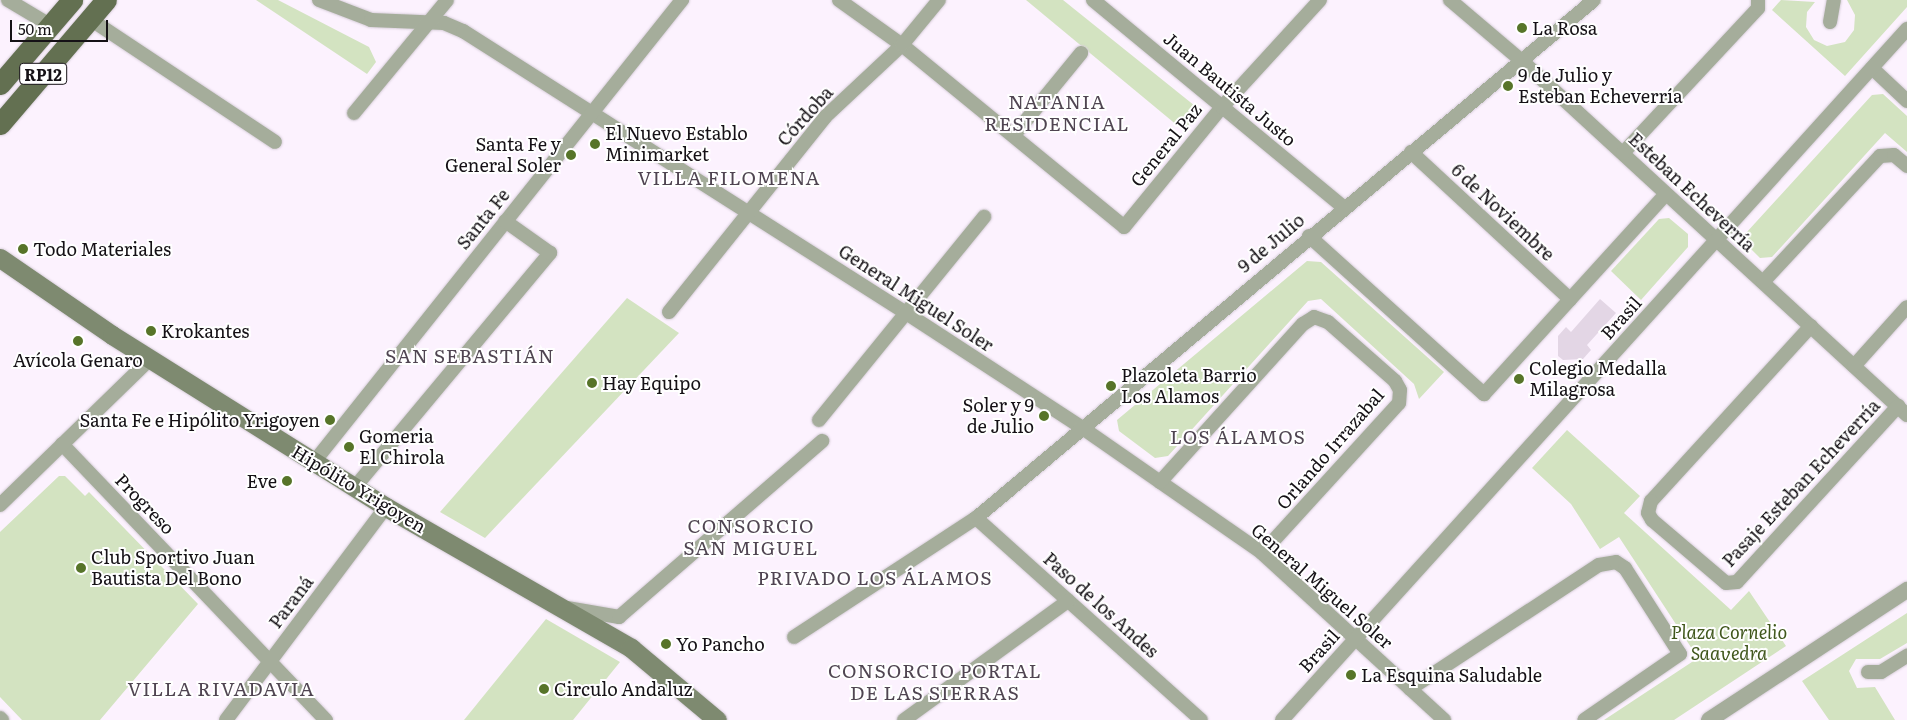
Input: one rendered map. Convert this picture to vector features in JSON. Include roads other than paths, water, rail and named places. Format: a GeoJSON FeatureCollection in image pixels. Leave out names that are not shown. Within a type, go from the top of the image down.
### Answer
{"type":"FeatureCollection","features":[{"type":"Feature","properties":{"kind":"main road","name":"RP12"},"geometry":{"type":"LineString","coordinates":[[0,84],[72,0]]}},
{"type":"Feature","properties":{"kind":"main road","name":"RP12"},"geometry":{"type":"LineString","coordinates":[[0,124],[106,0]]}},
{"type":"Feature","properties":{"kind":"main road","name":"Hipólito Yrigoyen"},"geometry":{"type":"LineString","coordinates":[[0,258],[150,359],[355,488],[563,607],[646,659],[716,720]]}},
{"type":"Feature","properties":{"kind":"street"},"geometry":{"type":"LineString","coordinates":[[8,0],[50,25]]}},
{"type":"Feature","properties":{"kind":"street","name":"General Miguel Soler"},"geometry":{"type":"LineString","coordinates":[[319,0],[371,20],[429,22],[463,31],[906,314],[1081,427],[1262,553],[1443,720]]}},
{"type":"Feature","properties":{"kind":"street"},"geometry":{"type":"LineString","coordinates":[[354,113],[447,0]]}},
{"type":"Feature","properties":{"kind":"street","name":"Santa Fe"},"geometry":{"type":"LineString","coordinates":[[314,462],[682,0]]}},
{"type":"Feature","properties":{"kind":"street"},"geometry":{"type":"LineString","coordinates":[[839,0],[902,45],[1014,135],[1081,54]]}},
{"type":"Feature","properties":{"kind":"street","name":"Córdoba"},"geometry":{"type":"LineString","coordinates":[[669,312],[825,118],[902,45],[939,0]]}},
{"type":"Feature","properties":{"kind":"street","name":"Juan Bautista Justo"},"geometry":{"type":"LineString","coordinates":[[1093,0],[1343,207]]}},
{"type":"Feature","properties":{"kind":"street","name":"General Paz"},"geometry":{"type":"LineString","coordinates":[[1014,135],[1124,227],[1222,106],[1320,0]]}},
{"type":"Feature","properties":{"kind":"street","name":"Esteban Echeverría"},"geometry":{"type":"LineString","coordinates":[[1450,0],[1522,61],[1903,410]]}},
{"type":"Feature","properties":{"kind":"street","name":"9 de Julio"},"geometry":{"type":"LineString","coordinates":[[794,637],[976,518],[1081,427],[1343,207],[1594,0]]}},
{"type":"Feature","properties":{"kind":"street"},"geometry":{"type":"LineString","coordinates":[[1622,154],[1758,8],[1758,0]]}},
{"type":"Feature","properties":{"kind":"street"},"geometry":{"type":"LineString","coordinates":[[1830,22],[1834,0]]}},
{"type":"Feature","properties":{"kind":"street"},"geometry":{"type":"LineString","coordinates":[[90,19],[274,142]]}},
{"type":"Feature","properties":{"kind":"street","name":"Brasil"},"geometry":{"type":"LineString","coordinates":[[1282,720],[1907,29]]}},
{"type":"Feature","properties":{"kind":"street"},"geometry":{"type":"LineString","coordinates":[[1872,68],[1907,101]]}},
{"type":"Feature","properties":{"kind":"street","name":"6 de Noviembre"},"geometry":{"type":"LineString","coordinates":[[1411,152],[1570,299]]}},
{"type":"Feature","properties":{"kind":"street"},"geometry":{"type":"LineString","coordinates":[[1763,282],[1880,156],[1894,155],[1907,166]]}},
{"type":"Feature","properties":{"kind":"street"},"geometry":{"type":"LineString","coordinates":[[1309,236],[1484,394],[1666,194]]}},
{"type":"Feature","properties":{"kind":"street"},"geometry":{"type":"LineString","coordinates":[[819,420],[984,217]]}},
{"type":"Feature","properties":{"kind":"street"},"geometry":{"type":"LineString","coordinates":[[355,488],[550,253],[505,221]]}},
{"type":"Feature","properties":{"kind":"street"},"geometry":{"type":"LineString","coordinates":[[1854,366],[1907,307]]}},
{"type":"Feature","properties":{"kind":"street","name":"Orlando Irrazabal"},"geometry":{"type":"LineString","coordinates":[[1160,482],[1303,324],[1314,317],[1328,322],[1400,390],[1399,403],[1262,553]]}},
{"type":"Feature","properties":{"kind":"street","name":"Pasaje Esteban Echeverría"},"geometry":{"type":"LineString","coordinates":[[1811,326],[1651,501],[1648,513],[1652,520],[1726,583],[1737,582],[1903,410]]}},
{"type":"Feature","properties":{"kind":"street"},"geometry":{"type":"LineString","coordinates":[[0,505],[150,359]]}},
{"type":"Feature","properties":{"kind":"street"},"geometry":{"type":"LineString","coordinates":[[563,607],[619,617],[822,440]]}},
{"type":"Feature","properties":{"kind":"street","name":"Progreso"},"geometry":{"type":"LineString","coordinates":[[62,444],[326,720]]}},
{"type":"Feature","properties":{"kind":"street","name":"Paraná"},"geometry":{"type":"LineString","coordinates":[[226,720],[386,507]]}},
{"type":"Feature","properties":{"kind":"street","name":"Paso de los Andes"},"geometry":{"type":"LineString","coordinates":[[976,518],[1201,720]]}},
{"type":"Feature","properties":{"kind":"street"},"geometry":{"type":"LineString","coordinates":[[1410,689],[1599,564],[1616,562],[1625,568],[1680,654],[1584,720]]}},
{"type":"Feature","properties":{"kind":"street"},"geometry":{"type":"LineString","coordinates":[[1709,720],[1907,590]]}},
{"type":"Feature","properties":{"kind":"street"},"geometry":{"type":"LineString","coordinates":[[904,720],[1068,601]]}},
{"type":"Feature","properties":{"kind":"street"},"geometry":{"type":"LineString","coordinates":[[1868,672],[1881,672],[1907,656]]}},
{"type":"Feature","properties":{"kind":"place","name":"La Rosa"},"geometry":{"type":"Point","coordinates":[1522,28]}},
{"type":"Feature","properties":{"kind":"place","name":"9 de Julio y Esteban Echeverría"},"geometry":{"type":"Point","coordinates":[1508,86]}},
{"type":"Feature","properties":{"kind":"place","name":"El Nuevo Establo Minimarket"},"geometry":{"type":"Point","coordinates":[595,144]}},
{"type":"Feature","properties":{"kind":"place","name":"Santa Fe y General Soler"},"geometry":{"type":"Point","coordinates":[571,155]}},
{"type":"Feature","properties":{"kind":"place","name":"Todo Materiales"},"geometry":{"type":"Point","coordinates":[23,249]}},
{"type":"Feature","properties":{"kind":"place","name":"Krokantes"},"geometry":{"type":"Point","coordinates":[151,331]}},
{"type":"Feature","properties":{"kind":"place","name":"Avícola Genaro"},"geometry":{"type":"Point","coordinates":[78,341]}},
{"type":"Feature","properties":{"kind":"place","name":"Colegio Medalla Milagrosa"},"geometry":{"type":"Point","coordinates":[1519,379]}},
{"type":"Feature","properties":{"kind":"place","name":"Hay Equipo"},"geometry":{"type":"Point","coordinates":[592,383]}},
{"type":"Feature","properties":{"kind":"place","name":"Plazoleta Barrio Los Alamos"},"geometry":{"type":"Point","coordinates":[1111,386]}},
{"type":"Feature","properties":{"kind":"place","name":"Soler y 9 de Julio"},"geometry":{"type":"Point","coordinates":[1044,416]}},
{"type":"Feature","properties":{"kind":"place","name":"Santa Fe e Hipólito Yrigoyen"},"geometry":{"type":"Point","coordinates":[330,420]}},
{"type":"Feature","properties":{"kind":"place","name":"Gomeria El Chirola"},"geometry":{"type":"Point","coordinates":[349,447]}},
{"type":"Feature","properties":{"kind":"place","name":"Eve"},"geometry":{"type":"Point","coordinates":[287,481]}},
{"type":"Feature","properties":{"kind":"place","name":"Club Sportivo Juan Bautista Del Bono"},"geometry":{"type":"Point","coordinates":[81,568]}},
{"type":"Feature","properties":{"kind":"place","name":"Yo Pancho"},"geometry":{"type":"Point","coordinates":[666,644]}},
{"type":"Feature","properties":{"kind":"place","name":"La Esquina Saludable"},"geometry":{"type":"Point","coordinates":[1351,675]}},
{"type":"Feature","properties":{"kind":"place","name":"Circulo Andaluz"},"geometry":{"type":"Point","coordinates":[544,689]}},
{"type":"Feature","properties":{"kind":"district","name":"NATANIA RESIDENCIAL"},"geometry":{"type":"Point","coordinates":[1057,113]}},
{"type":"Feature","properties":{"kind":"district","name":"VILLA FILOMENA"},"geometry":{"type":"Point","coordinates":[729,178]}},
{"type":"Feature","properties":{"kind":"district","name":"SAN SEBASTIÁN"},"geometry":{"type":"Point","coordinates":[470,356]}},
{"type":"Feature","properties":{"kind":"district","name":"LOS ÁLAMOS"},"geometry":{"type":"Point","coordinates":[1238,437]}},
{"type":"Feature","properties":{"kind":"district","name":"CONSORCIO SAN MIGUEL"},"geometry":{"type":"Point","coordinates":[751,537]}},
{"type":"Feature","properties":{"kind":"district","name":"PRIVADO LOS ÁLAMOS"},"geometry":{"type":"Point","coordinates":[875,578]}},
{"type":"Feature","properties":{"kind":"district","name":"CONSORCIO PORTAL DE LAS SIERRAS"},"geometry":{"type":"Point","coordinates":[935,682]}},
{"type":"Feature","properties":{"kind":"district","name":"VILLA RIVADAVIA"},"geometry":{"type":"Point","coordinates":[221,689]}},
{"type":"Feature","properties":{"kind":"park label","name":"Plaza Cornelio Saavedra"},"geometry":{"type":"Point","coordinates":[1729,643]}}]}
